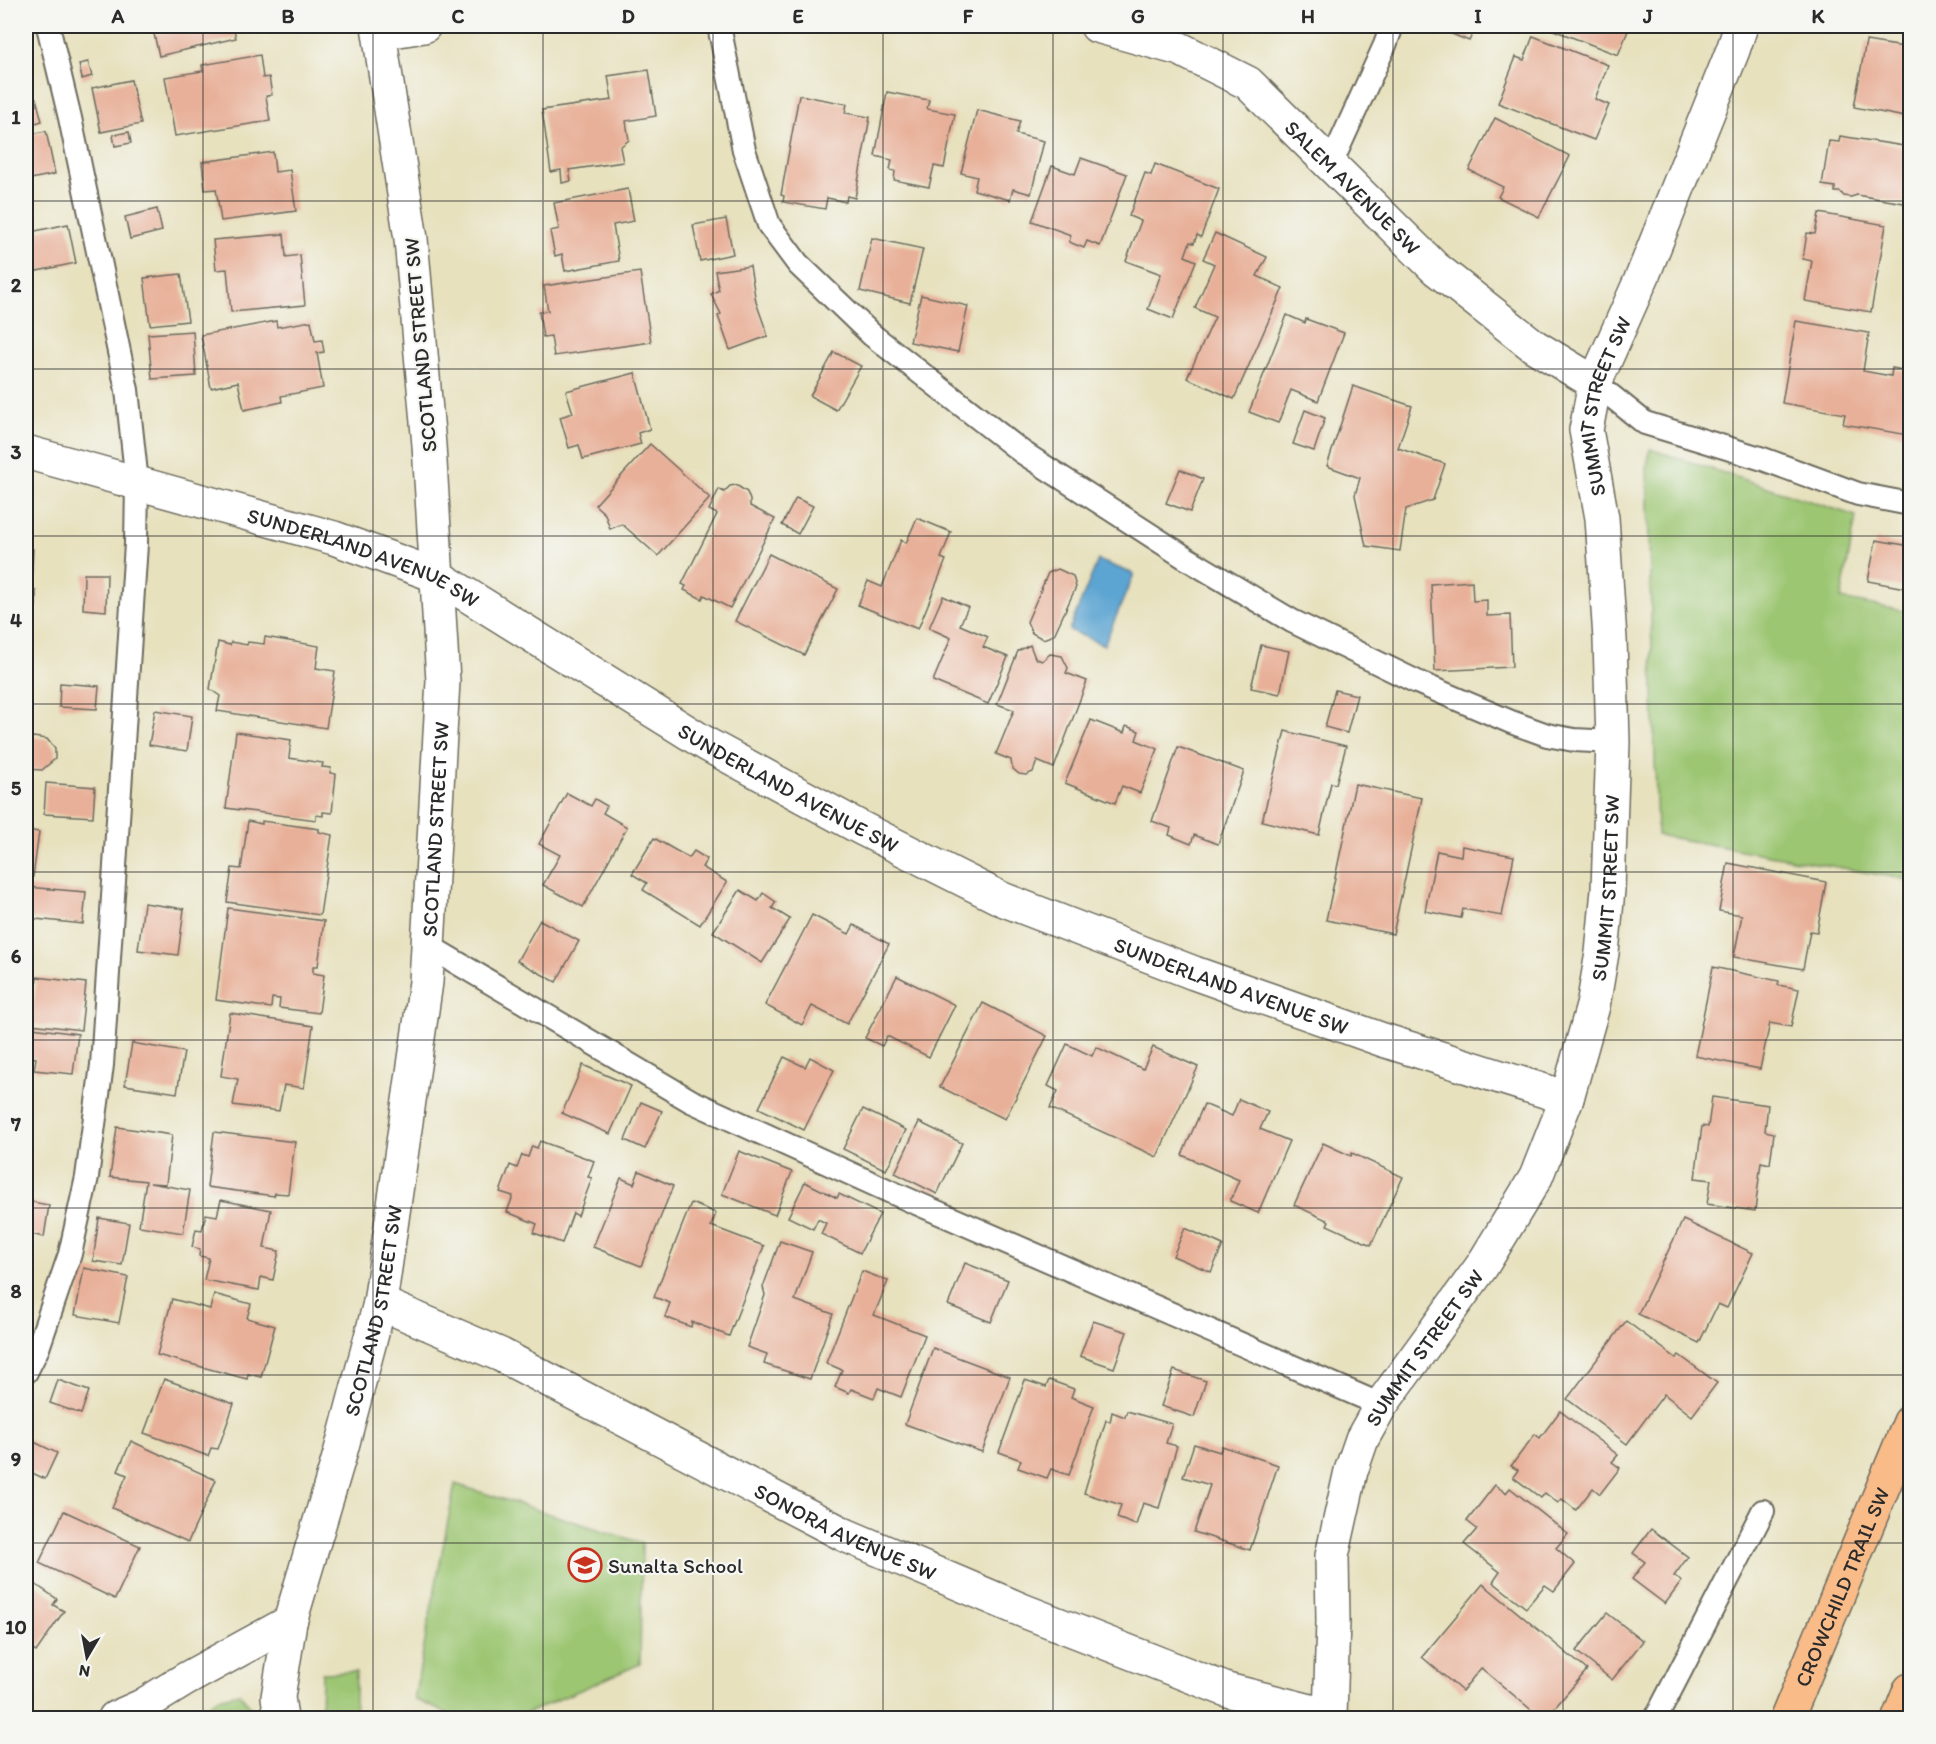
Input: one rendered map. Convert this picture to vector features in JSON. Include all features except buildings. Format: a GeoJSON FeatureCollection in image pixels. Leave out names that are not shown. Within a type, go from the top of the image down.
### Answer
{"type":"FeatureCollection","features":[{"type":"Feature","properties":{"kind":"highway","name":"CROWCHILD TRAIL SW"},"geometry":{"type":"LineString","coordinates":[[1787,1719],[1911,1422]]}},
{"type":"Feature","properties":{"kind":"highway"},"geometry":{"type":"LineString","coordinates":[[1899,1719],[1911,1690]]}},
{"type":"Feature","properties":{"kind":"street"},"geometry":{"type":"LineString","coordinates":[[379,29],[424,26]]}},
{"type":"Feature","properties":{"kind":"street","name":"SALEM AVENUE SW"},"geometry":{"type":"LineString","coordinates":[[1097,26],[1180,49],[1248,83],[1435,268],[1534,346],[1595,383]]}},
{"type":"Feature","properties":{"kind":"street","name":"SUMMIT STREET SW"},"geometry":{"type":"LineString","coordinates":[[1332,1717],[1332,1556],[1351,1471],[1362,1439],[1381,1405],[1482,1266],[1536,1177],[1567,1098],[1593,1006],[1602,954],[1608,890],[1613,742],[1610,639],[1602,519],[1586,430],[1595,383],[1643,275],[1741,26]]}},
{"type":"Feature","properties":{"kind":"street","name":"SCOTLAND STREET SW"},"geometry":{"type":"LineString","coordinates":[[281,1719],[278,1697],[291,1622],[340,1454],[380,1303],[426,982],[442,681],[429,445],[411,239],[379,29]]}},
{"type":"Feature","properties":{"kind":"street","name":"SUNDERLAND AVENUE SW"},"geometry":{"type":"LineString","coordinates":[[26,452],[334,538],[435,575],[708,745],[861,828],[1002,899],[1194,973],[1383,1040],[1567,1098]]}},
{"type":"Feature","properties":{"kind":"street","name":"SONORA AVENUE SW"},"geometry":{"type":"LineString","coordinates":[[380,1303],[501,1355],[845,1535],[1024,1611],[1227,1690],[1332,1717]]}},
{"type":"Feature","properties":{"kind":"street"},"geometry":{"type":"LineString","coordinates":[[115,1719],[291,1622]]}},
{"type":"Feature","properties":{"kind":"lane"},"geometry":{"type":"LineString","coordinates":[[26,1372],[38,1348],[70,1254],[87,1177],[102,1065],[136,544],[136,483],[127,390],[70,118],[48,26]]}},
{"type":"Feature","properties":{"kind":"lane"},"geometry":{"type":"LineString","coordinates":[[718,26],[744,150],[769,225],[798,264],[872,335],[1022,452],[1186,558],[1292,621],[1417,682],[1511,722],[1547,735],[1574,740],[1613,742]]}},
{"type":"Feature","properties":{"kind":"lane"},"geometry":{"type":"LineString","coordinates":[[1330,164],[1392,26]]}},
{"type":"Feature","properties":{"kind":"lane"},"geometry":{"type":"LineString","coordinates":[[1595,383],[1645,423],[1763,459],[1858,494],[1911,504]]}},
{"type":"Feature","properties":{"kind":"lane"},"geometry":{"type":"LineString","coordinates":[[427,945],[691,1101],[891,1192],[1381,1405]]}},
{"type":"Feature","properties":{"kind":"lane"},"geometry":{"type":"LineString","coordinates":[[1656,1719],[1763,1511]]}},
{"type":"Feature","properties":{"kind":"green space"},"geometry":{"type":"Polygon","coordinates":[[[1650,449],[1856,516],[1841,599],[1910,612],[1910,880],[1657,835],[1647,467],[1650,449]]]}},
{"type":"Feature","properties":{"kind":"green space"},"geometry":{"type":"Polygon","coordinates":[[[455,1484],[642,1543],[640,1664],[516,1718],[457,1718],[414,1699],[455,1484]]]}},
{"type":"Feature","properties":{"kind":"green space"},"geometry":{"type":"Polygon","coordinates":[[[356,1672],[354,1718],[321,1718],[322,1673],[356,1672]]]}},
{"type":"Feature","properties":{"kind":"green space"},"geometry":{"type":"Polygon","coordinates":[[[239,1693],[252,1708],[253,1718],[194,1718],[217,1698],[239,1693]]]}},
{"type":"Feature","properties":{"kind":"water"},"geometry":{"type":"Polygon","coordinates":[[[1098,560],[1134,574],[1104,645],[1069,630],[1098,560]]]}},
{"type":"Feature","properties":{"kind":"place","name":"Sunalta School"},"geometry":{"type":"Point","coordinates":[585,1565]}}]}
